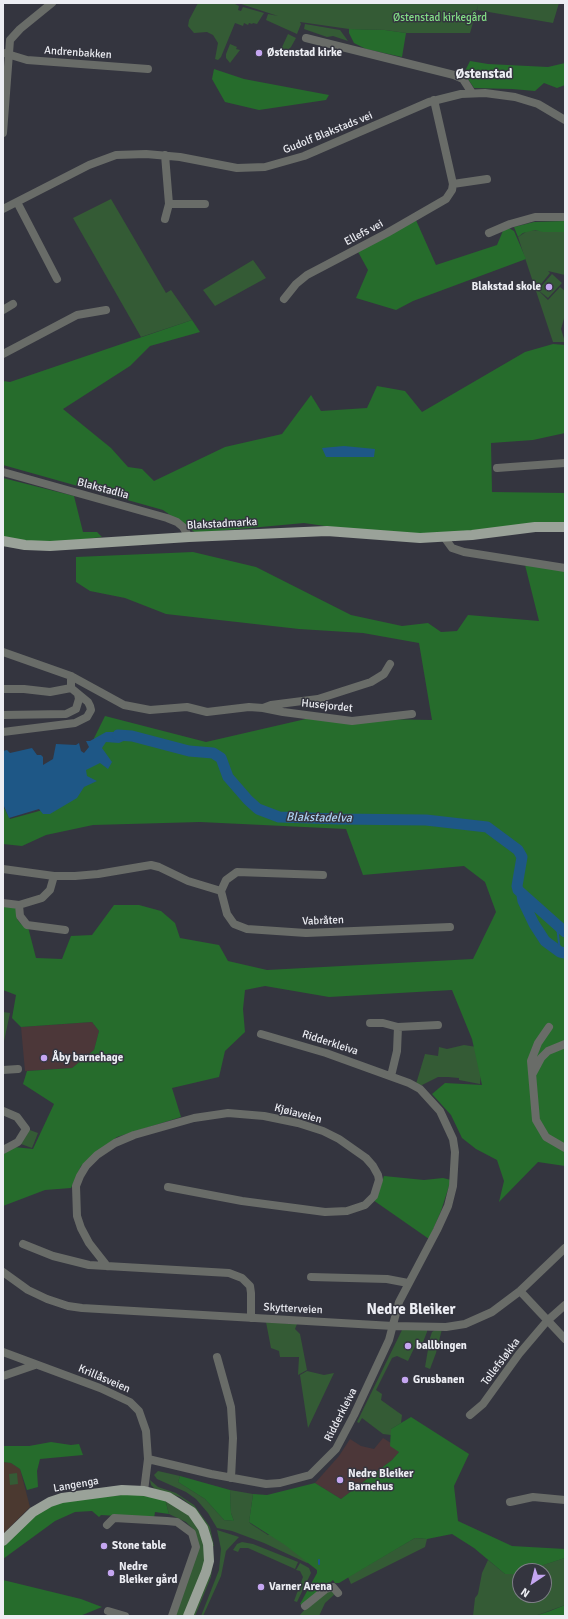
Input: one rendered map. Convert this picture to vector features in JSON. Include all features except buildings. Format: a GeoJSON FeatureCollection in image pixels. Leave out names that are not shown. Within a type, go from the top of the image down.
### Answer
{"type":"FeatureCollection","features":[{"type":"Feature","properties":{"kind":"main road","name":"Blakstadmarka"},"geometry":{"type":"LineString","coordinates":[[3,541],[25,545],[50,546],[189,537],[327,531],[404,538],[444,537],[535,527],[565,527]]}},
{"type":"Feature","properties":{"kind":"main road","name":"Langenga"},"geometry":{"type":"LineString","coordinates":[[3,1541],[33,1512],[50,1502],[100,1492],[144,1491],[168,1496],[185,1506],[198,1519],[206,1536],[209,1554],[206,1572],[188,1616]]}},
{"type":"Feature","properties":{"kind":"street"},"geometry":{"type":"LineString","coordinates":[[3,133],[5,54],[10,40],[13,35],[52,3]]}},
{"type":"Feature","properties":{"kind":"street"},"geometry":{"type":"LineString","coordinates":[[306,38],[454,75],[463,79],[472,93]]}},
{"type":"Feature","properties":{"kind":"street","name":"Andrenbakken"},"geometry":{"type":"LineString","coordinates":[[5,54],[27,60],[148,69]]}},
{"type":"Feature","properties":{"kind":"street","name":"Gudolf Blakstads vei"},"geometry":{"type":"LineString","coordinates":[[3,209],[108,157],[131,153],[165,155],[237,168],[256,168],[275,165],[304,156],[434,100],[472,93],[494,93],[528,101],[549,110],[565,120]]}},
{"type":"Feature","properties":{"kind":"street"},"geometry":{"type":"LineString","coordinates":[[434,100],[453,184],[487,179]]}},
{"type":"Feature","properties":{"kind":"street"},"geometry":{"type":"LineString","coordinates":[[165,155],[169,204],[165,219]]}},
{"type":"Feature","properties":{"kind":"street","name":"Ellefs vei"},"geometry":{"type":"LineString","coordinates":[[284,300],[296,284],[307,275],[436,206],[446,198],[452,190],[453,184]]}},
{"type":"Feature","properties":{"kind":"street"},"geometry":{"type":"LineString","coordinates":[[17,202],[57,279]]}},
{"type":"Feature","properties":{"kind":"street"},"geometry":{"type":"LineString","coordinates":[[169,204],[205,204]]}},
{"type":"Feature","properties":{"kind":"street"},"geometry":{"type":"LineString","coordinates":[[489,233],[510,224],[535,217],[565,217]]}},
{"type":"Feature","properties":{"kind":"street"},"geometry":{"type":"LineString","coordinates":[[3,310],[13,304]]}},
{"type":"Feature","properties":{"kind":"street"},"geometry":{"type":"LineString","coordinates":[[3,354],[77,315],[106,310]]}},
{"type":"Feature","properties":{"kind":"street"},"geometry":{"type":"LineString","coordinates":[[497,468],[565,462]]}},
{"type":"Feature","properties":{"kind":"street","name":"Blakstadlia"},"geometry":{"type":"LineString","coordinates":[[3,472],[167,518],[177,522],[183,527],[189,537]]}},
{"type":"Feature","properties":{"kind":"street"},"geometry":{"type":"LineString","coordinates":[[444,537],[452,548],[464,552],[565,568]]}},
{"type":"Feature","properties":{"kind":"street","name":"Husejordet"},"geometry":{"type":"LineString","coordinates":[[3,652],[71,676],[111,699],[124,705],[139,709],[150,710],[187,707],[207,712],[249,707],[352,721],[412,714]]}},
{"type":"Feature","properties":{"kind":"street","name":"Husejordet"},"geometry":{"type":"LineString","coordinates":[[263,708],[271,704],[318,699],[330,696],[378,678],[384,674],[390,664]]}},
{"type":"Feature","properties":{"kind":"street"},"geometry":{"type":"LineString","coordinates":[[3,732],[79,722],[87,717],[90,710],[88,702],[71,688],[71,676]]}},
{"type":"Feature","properties":{"kind":"street"},"geometry":{"type":"LineString","coordinates":[[3,689],[24,688],[50,692],[71,688]]}},
{"type":"Feature","properties":{"kind":"street"},"geometry":{"type":"LineString","coordinates":[[3,715],[66,714],[76,709],[79,699],[78,694]]}},
{"type":"Feature","properties":{"kind":"street"},"geometry":{"type":"LineString","coordinates":[[3,869],[54,876],[98,874],[150,864],[188,881],[221,891],[226,880],[238,872],[323,875]]}},
{"type":"Feature","properties":{"kind":"street"},"geometry":{"type":"LineString","coordinates":[[3,903],[20,905],[34,901],[48,894],[54,876]]}},
{"type":"Feature","properties":{"kind":"street","name":"Vabråten"},"geometry":{"type":"LineString","coordinates":[[221,891],[227,914],[234,924],[247,929],[306,933],[450,927]]}},
{"type":"Feature","properties":{"kind":"street"},"geometry":{"type":"LineString","coordinates":[[20,905],[20,916],[27,925],[65,930]]}},
{"type":"Feature","properties":{"kind":"street"},"geometry":{"type":"LineString","coordinates":[[370,1023],[383,1023],[398,1027],[438,1025]]}},
{"type":"Feature","properties":{"kind":"street"},"geometry":{"type":"LineString","coordinates":[[391,1076],[397,1051],[398,1027]]}},
{"type":"Feature","properties":{"kind":"street"},"geometry":{"type":"LineString","coordinates":[[549,1027],[538,1043],[531,1061],[536,1120],[546,1137],[565,1148]]}},
{"type":"Feature","properties":{"kind":"street","name":"Ridderkleiva"},"geometry":{"type":"LineString","coordinates":[[148,1459],[231,1478],[266,1484],[280,1483],[310,1475],[336,1449],[383,1355],[393,1326],[397,1307],[408,1283],[448,1206],[453,1186],[455,1152],[448,1125],[431,1100],[420,1089],[391,1076],[326,1053],[261,1034]]}},
{"type":"Feature","properties":{"kind":"street"},"geometry":{"type":"LineString","coordinates":[[532,1076],[541,1058],[548,1051],[565,1044]]}},
{"type":"Feature","properties":{"kind":"street"},"geometry":{"type":"LineString","coordinates":[[3,1070],[18,1069]]}},
{"type":"Feature","properties":{"kind":"street"},"geometry":{"type":"LineString","coordinates":[[3,1110],[17,1117],[26,1129],[18,1142],[3,1150]]}},
{"type":"Feature","properties":{"kind":"street","name":"Kjøiaveien"},"geometry":{"type":"LineString","coordinates":[[107,1266],[89,1243],[76,1216],[76,1186],[83,1171],[97,1155],[115,1143],[134,1135],[194,1118],[228,1113],[264,1116],[298,1123],[323,1131],[339,1139],[366,1158],[374,1166],[379,1180],[374,1196],[365,1205],[347,1211],[325,1212],[242,1201],[168,1187]]}},
{"type":"Feature","properties":{"kind":"street"},"geometry":{"type":"LineString","coordinates":[[23,1244],[53,1256],[74,1262],[107,1266],[229,1273],[242,1278],[250,1286],[251,1318]]}},
{"type":"Feature","properties":{"kind":"street","name":"Skytterveien"},"geometry":{"type":"LineString","coordinates":[[3,1272],[34,1293],[68,1306],[132,1312],[393,1326],[446,1327],[465,1324],[492,1312],[520,1291],[565,1248]]}},
{"type":"Feature","properties":{"kind":"street"},"geometry":{"type":"LineString","coordinates":[[311,1277],[387,1279],[408,1283]]}},
{"type":"Feature","properties":{"kind":"street"},"geometry":{"type":"LineString","coordinates":[[520,1291],[565,1339]]}},
{"type":"Feature","properties":{"kind":"street","name":"Tollefsløkka"},"geometry":{"type":"LineString","coordinates":[[470,1415],[483,1404],[519,1354],[547,1321],[565,1305]]}},
{"type":"Feature","properties":{"kind":"street","name":"Krillåsveien"},"geometry":{"type":"LineString","coordinates":[[3,1352],[100,1388],[130,1402],[139,1411],[146,1431],[148,1459],[144,1491]]}},
{"type":"Feature","properties":{"kind":"street"},"geometry":{"type":"LineString","coordinates":[[217,1357],[231,1407],[233,1438],[231,1478]]}},
{"type":"Feature","properties":{"kind":"street"},"geometry":{"type":"LineString","coordinates":[[3,1376],[35,1364]]}},
{"type":"Feature","properties":{"kind":"street"},"geometry":{"type":"LineString","coordinates":[[510,1502],[533,1497],[565,1500]]}},
{"type":"Feature","properties":{"kind":"street"},"geometry":{"type":"LineString","coordinates":[[107,1525],[114,1518],[167,1521],[177,1522],[192,1533],[196,1547],[172,1616]]}},
{"type":"Feature","properties":{"kind":"street"},"geometry":{"type":"LineString","coordinates":[[305,1606],[322,1591],[334,1587]]}},
{"type":"Feature","properties":{"kind":"street"},"geometry":{"type":"LineString","coordinates":[[112,1613],[125,1616]]}},
{"type":"Feature","properties":{"kind":"shaded area"},"geometry":{"type":"Polygon","coordinates":[[[92,1022],[99,1031],[94,1050],[72,1068],[25,1071],[21,1027],[92,1022]]]}},
{"type":"Feature","properties":{"kind":"shaded area"},"geometry":{"type":"Polygon","coordinates":[[[383,1438],[391,1443],[399,1452],[392,1460],[341,1499],[315,1483],[339,1456],[350,1439],[361,1446],[374,1449],[383,1438]]]}},
{"type":"Feature","properties":{"kind":"shaded area"},"geometry":{"type":"Polygon","coordinates":[[[3,1462],[11,1463],[20,1469],[30,1507],[3,1534],[3,1462]]]}},
{"type":"Feature","properties":{"kind":"green space"},"geometry":{"type":"Polygon","coordinates":[[[198,3],[233,3],[239,6],[238,10],[241,11],[243,7],[264,13],[257,24],[249,23],[248,25],[244,23],[243,26],[235,23],[221,57],[218,60],[215,59],[218,43],[213,35],[207,32],[194,33],[188,26],[189,20],[198,3]]]}},
{"type":"Feature","properties":{"kind":"green space","name":"Østenstad kirkegård"},"geometry":{"type":"Polygon","coordinates":[[[238,3],[559,3],[553,23],[477,10],[478,5],[470,33],[406,33],[385,30],[349,29],[300,22],[301,24],[297,34],[266,20],[268,14],[278,16],[238,3]]]}},
{"type":"Feature","properties":{"kind":"green space"},"geometry":{"type":"Polygon","coordinates":[[[305,24],[340,30],[348,41],[333,36],[327,37],[304,29],[305,24]]]}},
{"type":"Feature","properties":{"kind":"green space"},"geometry":{"type":"Polygon","coordinates":[[[349,29],[385,30],[406,33],[402,57],[366,49],[354,43],[349,33],[349,29]]]}},
{"type":"Feature","properties":{"kind":"green space"},"geometry":{"type":"Polygon","coordinates":[[[288,34],[296,38],[291,47],[281,57],[278,56],[288,34]]]}},
{"type":"Feature","properties":{"kind":"green space"},"geometry":{"type":"Polygon","coordinates":[[[230,44],[237,47],[236,49],[240,50],[230,63],[226,58],[226,54],[230,44]]]}},
{"type":"Feature","properties":{"kind":"green space"},"geometry":{"type":"Polygon","coordinates":[[[470,61],[488,64],[548,67],[565,63],[565,85],[557,88],[544,83],[535,91],[474,88],[464,73],[470,61]]]}},
{"type":"Feature","properties":{"kind":"green space"},"geometry":{"type":"Polygon","coordinates":[[[214,69],[244,79],[329,95],[326,100],[259,110],[225,102],[212,79],[214,69]]]}},
{"type":"Feature","properties":{"kind":"green space"},"geometry":{"type":"Polygon","coordinates":[[[111,199],[166,293],[171,290],[192,320],[141,337],[73,218],[111,199]]]}},
{"type":"Feature","properties":{"kind":"green space"},"geometry":{"type":"Polygon","coordinates":[[[415,218],[436,265],[497,245],[505,226],[514,231],[526,259],[413,301],[396,310],[356,298],[368,270],[357,250],[415,218]]]}},
{"type":"Feature","properties":{"kind":"green space"},"geometry":{"type":"Polygon","coordinates":[[[565,221],[565,232],[543,232],[535,230],[523,233],[518,237],[514,227],[534,222],[565,221]]]}},
{"type":"Feature","properties":{"kind":"green space","name":"Blakstad skole"},"geometry":{"type":"Polygon","coordinates":[[[529,230],[565,232],[565,275],[548,271],[550,273],[537,289],[548,300],[560,287],[565,291],[565,315],[561,329],[565,342],[553,342],[518,237],[529,230]]]}},
{"type":"Feature","properties":{"kind":"green space"},"geometry":{"type":"Polygon","coordinates":[[[253,260],[266,278],[215,306],[203,290],[253,260]]]}},
{"type":"Feature","properties":{"kind":"green space"},"geometry":{"type":"Polygon","coordinates":[[[552,274],[562,283],[548,298],[538,290],[552,274]]]}},
{"type":"Feature","properties":{"kind":"green space"},"geometry":{"type":"Polygon","coordinates":[[[192,320],[200,332],[150,346],[130,366],[63,409],[111,448],[128,467],[142,469],[154,481],[225,447],[282,434],[311,395],[321,411],[367,408],[377,386],[405,391],[422,412],[525,352],[553,344],[565,345],[565,433],[533,440],[491,443],[492,492],[565,493],[565,522],[453,535],[387,535],[304,523],[196,533],[163,510],[3,465],[3,381],[10,382],[192,320]]]}},
{"type":"Feature","properties":{"kind":"green space"},"geometry":{"type":"Polygon","coordinates":[[[3,478],[74,496],[83,532],[97,532],[102,537],[46,544],[3,538],[3,478]]]}},
{"type":"Feature","properties":{"kind":"green space"},"geometry":{"type":"Polygon","coordinates":[[[193,552],[256,567],[351,615],[402,626],[428,623],[441,632],[457,631],[468,615],[539,621],[525,565],[565,571],[565,1166],[538,1162],[499,1202],[504,1181],[497,1160],[476,1149],[462,1138],[451,1115],[432,1094],[445,1083],[482,1085],[472,1039],[452,990],[329,997],[265,986],[245,990],[243,1009],[245,1032],[225,1051],[219,1077],[172,1088],[181,1117],[117,1137],[81,1166],[71,1188],[45,1190],[3,1206],[3,1151],[14,1147],[33,1149],[54,1104],[23,1084],[27,1071],[72,1068],[94,1050],[99,1031],[92,1022],[21,1027],[12,1018],[16,995],[3,990],[3,906],[16,907],[17,919],[21,924],[28,927],[36,958],[62,959],[71,936],[92,935],[114,905],[139,905],[161,911],[175,923],[180,938],[219,945],[228,961],[267,970],[473,959],[496,912],[485,882],[464,866],[363,875],[346,829],[200,822],[93,825],[46,835],[22,846],[3,844],[3,806],[10,819],[61,805],[105,716],[206,742],[310,718],[432,720],[419,643],[363,633],[299,629],[166,614],[125,598],[90,591],[76,582],[76,557],[193,552]]]}},
{"type":"Feature","properties":{"kind":"green space"},"geometry":{"type":"Polygon","coordinates":[[[3,1012],[10,1013],[3,1046],[3,1012]]]}},
{"type":"Feature","properties":{"kind":"green space"},"geometry":{"type":"Polygon","coordinates":[[[464,1045],[483,1048],[480,1084],[459,1080],[459,1078],[438,1077],[420,1086],[416,1084],[425,1054],[438,1056],[439,1047],[447,1049],[464,1045]]]}},
{"type":"Feature","properties":{"kind":"green space"},"geometry":{"type":"Polygon","coordinates":[[[27,1129],[38,1133],[32,1148],[21,1144],[27,1129]]]}},
{"type":"Feature","properties":{"kind":"green space"},"geometry":{"type":"Polygon","coordinates":[[[384,1176],[424,1180],[443,1178],[451,1180],[441,1211],[429,1239],[373,1200],[378,1194],[384,1176]]]}},
{"type":"Feature","properties":{"kind":"green space"},"geometry":{"type":"Polygon","coordinates":[[[266,1322],[297,1324],[295,1329],[300,1334],[307,1370],[298,1375],[299,1357],[280,1357],[279,1351],[271,1348],[266,1322]]]}},
{"type":"Feature","properties":{"kind":"green space"},"geometry":{"type":"Polygon","coordinates":[[[436,1329],[442,1329],[430,1369],[425,1367],[430,1338],[432,1332],[436,1329]]]}},
{"type":"Feature","properties":{"kind":"green space"},"geometry":{"type":"Polygon","coordinates":[[[402,1330],[427,1330],[427,1332],[423,1342],[417,1342],[408,1361],[397,1356],[392,1358],[376,1390],[382,1394],[381,1400],[402,1415],[401,1423],[391,1429],[391,1435],[383,1434],[362,1418],[359,1423],[357,1422],[402,1330]]]}},
{"type":"Feature","properties":{"kind":"green space"},"geometry":{"type":"Polygon","coordinates":[[[307,1371],[324,1375],[334,1373],[308,1428],[300,1375],[307,1371]]]}},
{"type":"Feature","properties":{"kind":"green space"},"geometry":{"type":"Polygon","coordinates":[[[411,1417],[469,1454],[454,1486],[458,1521],[512,1546],[565,1549],[565,1558],[550,1563],[512,1563],[512,1574],[505,1574],[474,1548],[452,1534],[427,1539],[415,1538],[339,1583],[335,1583],[333,1580],[304,1606],[300,1604],[317,1573],[317,1570],[285,1545],[249,1522],[253,1494],[267,1495],[315,1483],[341,1499],[392,1460],[399,1452],[390,1446],[391,1429],[411,1417]]]}},
{"type":"Feature","properties":{"kind":"green space"},"geometry":{"type":"Polygon","coordinates":[[[51,1442],[71,1445],[79,1444],[83,1455],[40,1459],[37,1471],[38,1487],[27,1490],[20,1469],[11,1463],[3,1462],[3,1446],[29,1446],[51,1442]]]}},
{"type":"Feature","properties":{"kind":"green space"},"geometry":{"type":"Polygon","coordinates":[[[158,1471],[180,1476],[178,1482],[205,1499],[224,1520],[234,1521],[231,1513],[230,1490],[253,1494],[249,1522],[268,1535],[272,1534],[314,1559],[307,1563],[264,1543],[232,1531],[217,1528],[208,1513],[196,1499],[186,1492],[157,1479],[154,1475],[158,1471]]]}},
{"type":"Feature","properties":{"kind":"green space"},"geometry":{"type":"Polygon","coordinates":[[[17,1473],[18,1484],[10,1485],[9,1474],[17,1473]]]}},
{"type":"Feature","properties":{"kind":"green space"},"geometry":{"type":"Polygon","coordinates":[[[180,1476],[230,1490],[231,1513],[234,1521],[224,1520],[205,1499],[178,1482],[180,1476]]]}},
{"type":"Feature","properties":{"kind":"green space"},"geometry":{"type":"Polygon","coordinates":[[[150,1480],[158,1487],[176,1493],[194,1505],[210,1527],[214,1546],[212,1546],[192,1506],[180,1497],[155,1489],[151,1485],[150,1480]]]}},
{"type":"Feature","properties":{"kind":"green space"},"geometry":{"type":"Polygon","coordinates":[[[132,1494],[165,1499],[169,1514],[155,1512],[154,1518],[101,1515],[99,1517],[92,1511],[75,1512],[55,1521],[3,1559],[3,1545],[32,1517],[61,1501],[132,1494]]]}},
{"type":"Feature","properties":{"kind":"green space"},"geometry":{"type":"Polygon","coordinates":[[[165,1499],[182,1508],[197,1525],[203,1540],[205,1558],[203,1570],[183,1616],[174,1616],[198,1548],[193,1529],[186,1522],[169,1514],[165,1499]]]}},
{"type":"Feature","properties":{"kind":"green space"},"geometry":{"type":"Polygon","coordinates":[[[217,1530],[239,1537],[226,1551],[221,1576],[203,1616],[201,1616],[219,1570],[221,1549],[217,1530]]]}},
{"type":"Feature","properties":{"kind":"green space"},"geometry":{"type":"Polygon","coordinates":[[[415,1538],[427,1539],[425,1547],[351,1584],[348,1577],[415,1538]]]}},
{"type":"Feature","properties":{"kind":"green space"},"geometry":{"type":"Polygon","coordinates":[[[242,1542],[253,1544],[298,1562],[295,1569],[248,1548],[240,1548],[238,1552],[233,1550],[237,1544],[242,1542]]]}},
{"type":"Feature","properties":{"kind":"green space"},"geometry":{"type":"Polygon","coordinates":[[[214,1554],[211,1577],[195,1616],[191,1616],[214,1554]]]}},
{"type":"Feature","properties":{"kind":"green space"},"geometry":{"type":"Polygon","coordinates":[[[565,1558],[565,1605],[535,1616],[473,1616],[475,1598],[478,1594],[482,1573],[488,1560],[505,1574],[512,1573],[512,1603],[552,1603],[552,1563],[549,1563],[565,1558]]]}},
{"type":"Feature","properties":{"kind":"green space"},"geometry":{"type":"Polygon","coordinates":[[[300,1563],[309,1568],[311,1573],[297,1602],[294,1601],[303,1577],[300,1571],[296,1570],[300,1563]]]}},
{"type":"Feature","properties":{"kind":"green space"},"geometry":{"type":"Polygon","coordinates":[[[3,1580],[81,1599],[102,1607],[80,1616],[3,1616],[3,1580]]]}},
{"type":"Feature","properties":{"kind":"green space"},"geometry":{"type":"Polygon","coordinates":[[[330,1589],[335,1594],[325,1603],[319,1616],[299,1616],[315,1598],[330,1589]]]}},
{"type":"Feature","properties":{"kind":"green space"},"geometry":{"type":"Polygon","coordinates":[[[565,1605],[565,1616],[535,1616],[550,1611],[565,1605]]]}},
{"type":"Feature","properties":{"kind":"water"},"geometry":{"type":"Polygon","coordinates":[[[344,446],[375,449],[374,457],[326,457],[322,448],[344,446]]]}},
{"type":"Feature","properties":{"kind":"water"},"geometry":{"type":"Polygon","coordinates":[[[106,732],[127,732],[134,739],[128,739],[119,743],[106,742],[102,748],[112,762],[108,769],[100,763],[86,770],[87,776],[97,781],[84,787],[77,798],[50,814],[43,814],[39,809],[9,818],[3,804],[3,751],[7,750],[10,753],[32,748],[37,755],[41,755],[43,757],[43,765],[53,759],[56,744],[76,745],[79,743],[81,751],[84,753],[89,747],[86,741],[90,741],[106,732]]]}},
{"type":"Feature","properties":{"kind":"waterway","name":"Blakstadelva"},"geometry":{"type":"LineString","coordinates":[[118,735],[132,736],[189,751],[213,753],[221,758],[228,777],[248,800],[258,809],[279,817],[426,820],[487,827],[518,850],[522,857],[517,886],[518,890],[565,932]]}},
{"type":"Feature","properties":{"kind":"waterway"},"geometry":{"type":"LineString","coordinates":[[522,895],[523,901],[534,924],[545,941],[560,952],[565,953]]}},
{"type":"Feature","properties":{"kind":"waterway"},"geometry":{"type":"LineString","coordinates":[[557,926],[560,952]]}},
{"type":"Feature","properties":{"kind":"place","name":"Østenstad kirke"},"geometry":{"type":"Point","coordinates":[259,53]}},
{"type":"Feature","properties":{"kind":"place","name":"Blakstad skole"},"geometry":{"type":"Point","coordinates":[549,287]}},
{"type":"Feature","properties":{"kind":"place","name":"Åby barnehage"},"geometry":{"type":"Point","coordinates":[44,1058]}},
{"type":"Feature","properties":{"kind":"place","name":"ballbingen"},"geometry":{"type":"Point","coordinates":[408,1346]}},
{"type":"Feature","properties":{"kind":"place","name":"Grusbanen"},"geometry":{"type":"Point","coordinates":[405,1380]}},
{"type":"Feature","properties":{"kind":"place","name":"Nedre Bleiker Barnehus"},"geometry":{"type":"Point","coordinates":[340,1480]}},
{"type":"Feature","properties":{"kind":"place","name":"Stone table"},"geometry":{"type":"Point","coordinates":[104,1546]}},
{"type":"Feature","properties":{"kind":"place","name":"Nedre Bleiker gård"},"geometry":{"type":"Point","coordinates":[111,1573]}},
{"type":"Feature","properties":{"kind":"place","name":"Varner Arena"},"geometry":{"type":"Point","coordinates":[261,1587]}},
{"type":"Feature","properties":{"kind":"district","name":"Østenstad"},"geometry":{"type":"Point","coordinates":[484,75]}},
{"type":"Feature","properties":{"kind":"district","name":"Nedre Bleiker"},"geometry":{"type":"Point","coordinates":[411,1310]}}]}
